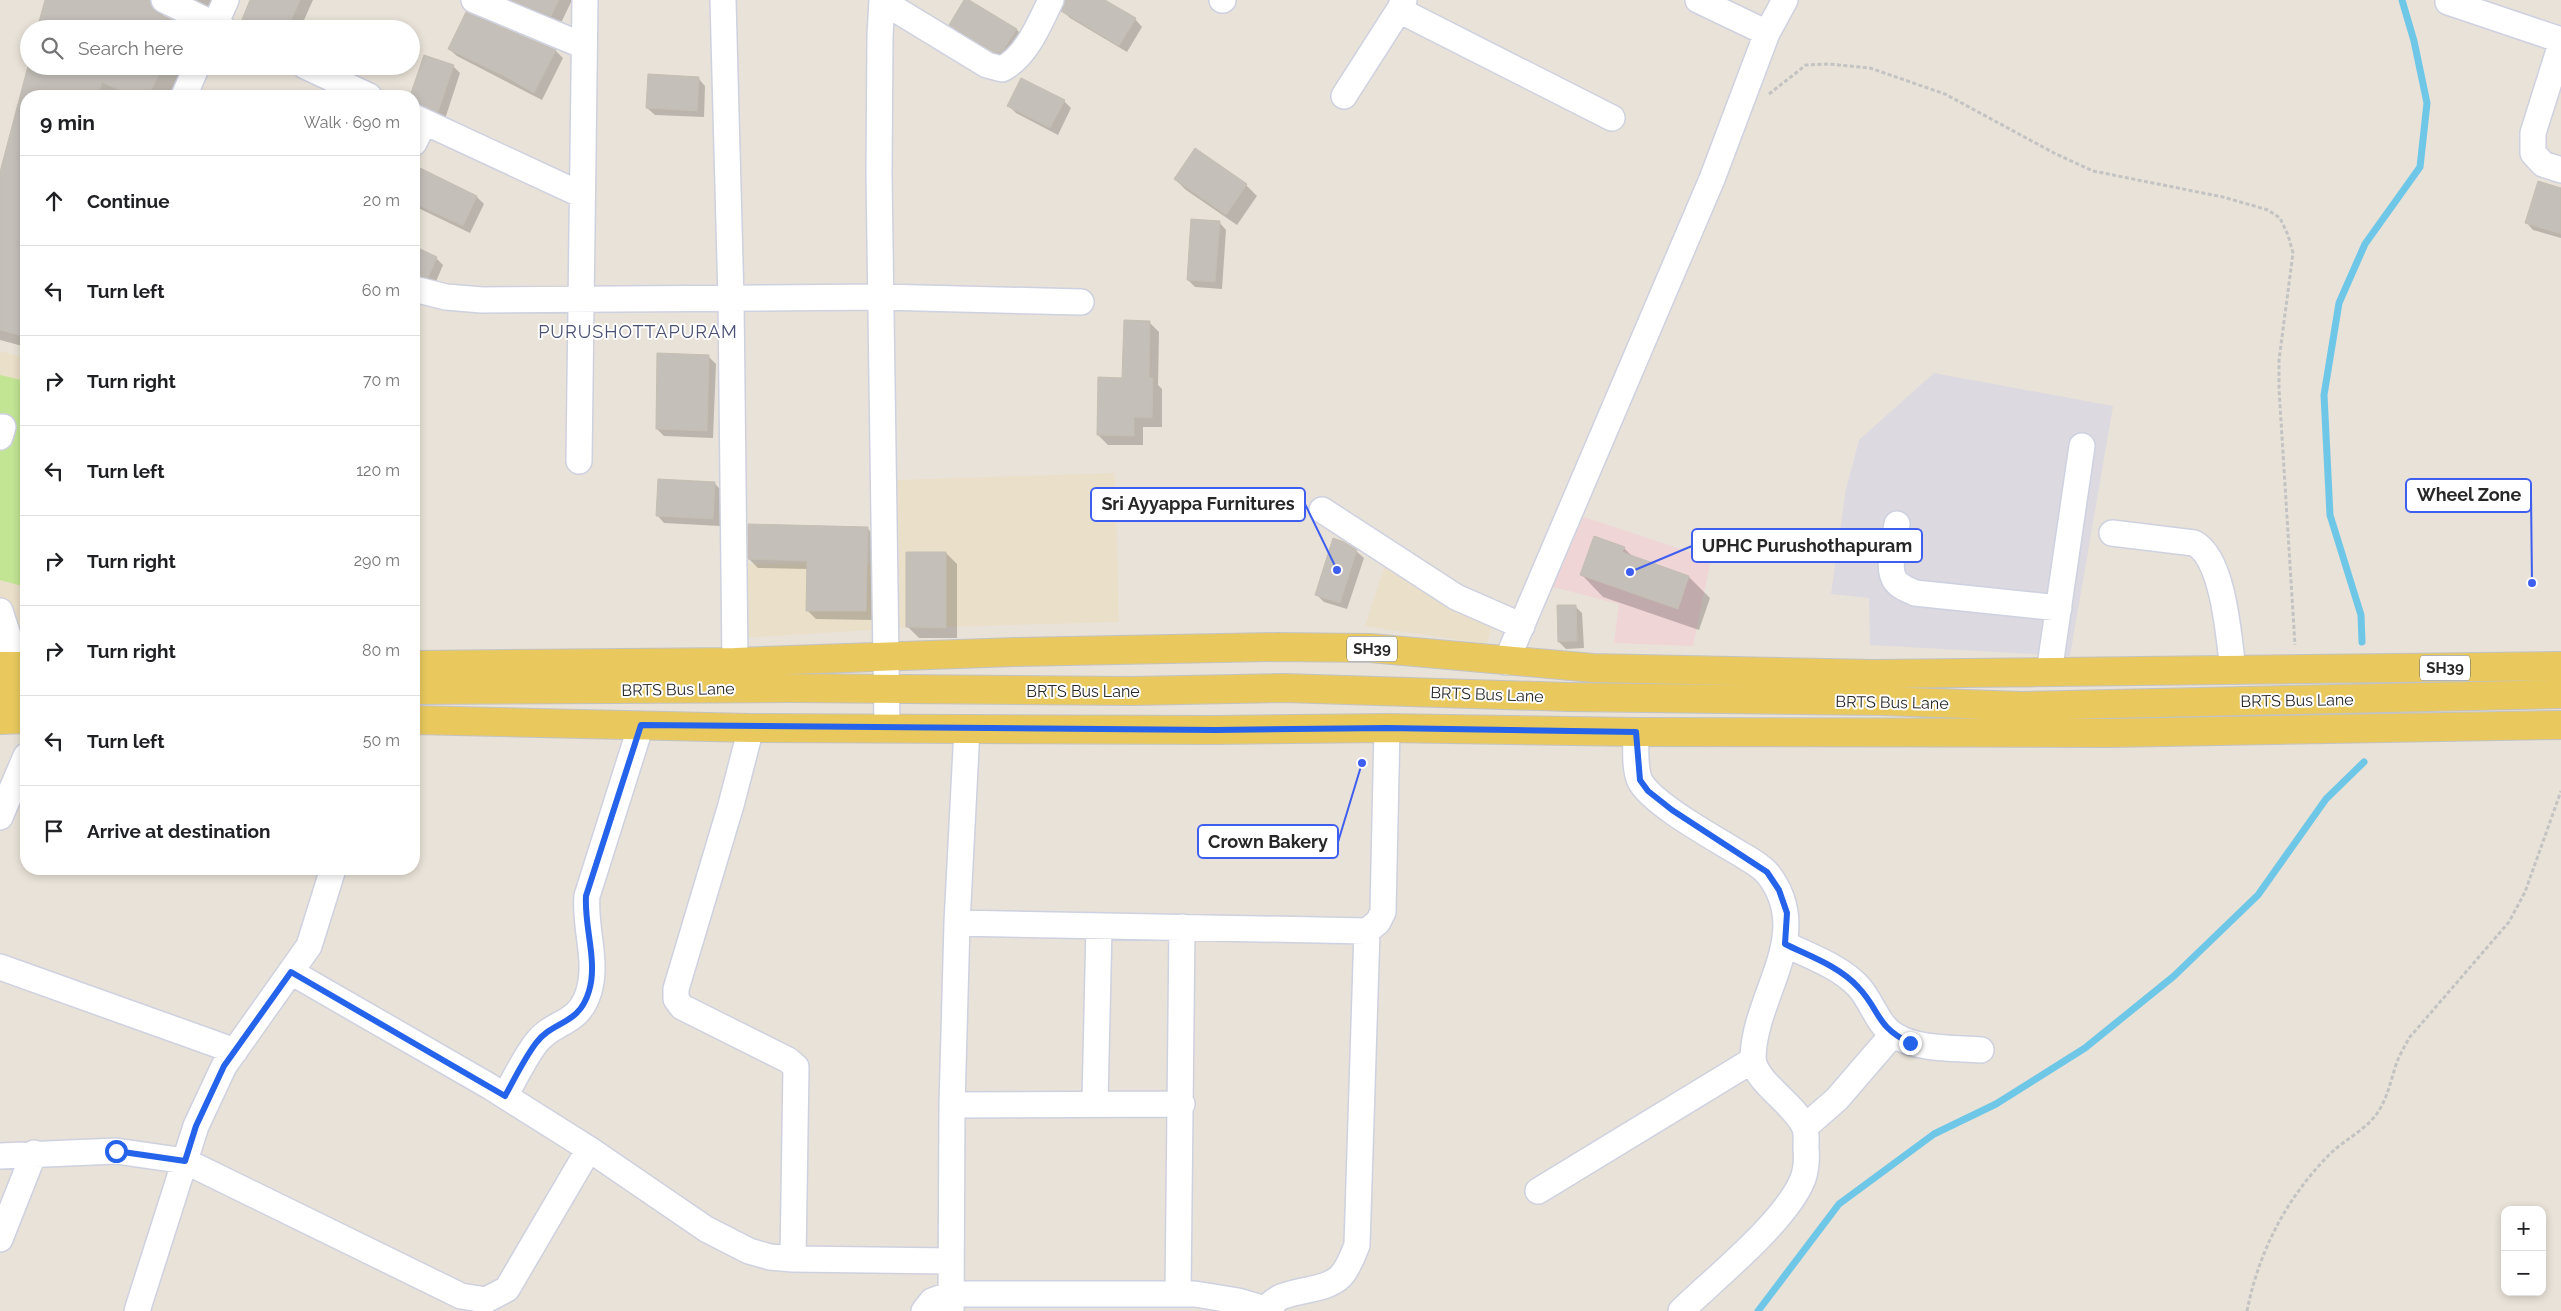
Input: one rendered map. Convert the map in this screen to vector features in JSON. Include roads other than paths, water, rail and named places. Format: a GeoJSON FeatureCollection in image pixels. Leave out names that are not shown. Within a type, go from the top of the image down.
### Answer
{"type":"FeatureCollection","features":[{"type":"Feature","properties":{"kind":"main road","name":"SH39"},"geometry":{"type":"LineString","coordinates":[[420,665],[735,662],[1015,652],[1277,647],[1370,648],[1506,662],[1593,668],[1853,674],[2296,671],[2561,666]]}},
{"type":"Feature","properties":{"kind":"main road","name":"BRTS Bus Lane"},"geometry":{"type":"LineString","coordinates":[[420,690],[790,688],[1132,691],[1346,689],[1569,698],[1882,701],[2022,706],[2561,694]]}},
{"type":"Feature","properties":{"kind":"main road"},"geometry":{"type":"LineString","coordinates":[[0,692],[20,692]]}},
{"type":"Feature","properties":{"kind":"main road"},"geometry":{"type":"LineString","coordinates":[[0,720],[20,719]]}},
{"type":"Feature","properties":{"kind":"main road"},"geometry":{"type":"LineString","coordinates":[[420,720],[752,728],[1387,728],[1636,732],[2109,733],[2561,725]]}},
{"type":"Feature","properties":{"kind":"street"},"geometry":{"type":"LineString","coordinates":[[164,0],[204,20]]}},
{"type":"Feature","properties":{"kind":"street"},"geometry":{"type":"LineString","coordinates":[[220,20],[226,0]]}},
{"type":"Feature","properties":{"kind":"street"},"geometry":{"type":"LineString","coordinates":[[474,0],[584,46]]}},
{"type":"Feature","properties":{"kind":"street"},"geometry":{"type":"LineString","coordinates":[[579,461],[585,0]]}},
{"type":"Feature","properties":{"kind":"street"},"geometry":{"type":"LineString","coordinates":[[723,0],[731,300],[735,662]]}},
{"type":"Feature","properties":{"kind":"street"},"geometry":{"type":"LineString","coordinates":[[887,727],[886,690],[888,658],[881,297],[880,46],[882,1],[987,65],[1002,69],[1014,63],[1029,41],[1051,0]]}},
{"type":"Feature","properties":{"kind":"street"},"geometry":{"type":"LineString","coordinates":[[1698,0],[1767,33]]}},
{"type":"Feature","properties":{"kind":"street"},"geometry":{"type":"LineString","coordinates":[[1506,662],[1712,179],[1767,33],[1785,0]]}},
{"type":"Feature","properties":{"kind":"street"},"geometry":{"type":"LineString","coordinates":[[2448,2],[2561,40]]}},
{"type":"Feature","properties":{"kind":"street"},"geometry":{"type":"LineString","coordinates":[[1344,96],[1402,5],[1612,118]]}},
{"type":"Feature","properties":{"kind":"street"},"geometry":{"type":"LineString","coordinates":[[2561,44],[2533,133],[2533,153],[2543,164],[2561,170]]}},
{"type":"Feature","properties":{"kind":"street"},"geometry":{"type":"LineString","coordinates":[[187,90],[193,75]]}},
{"type":"Feature","properties":{"kind":"street"},"geometry":{"type":"LineString","coordinates":[[318,75],[341,90]]}},
{"type":"Feature","properties":{"kind":"street"},"geometry":{"type":"LineString","coordinates":[[420,128],[582,195]]}},
{"type":"Feature","properties":{"kind":"street"},"geometry":{"type":"LineString","coordinates":[[420,290],[446,297],[482,300],[731,300],[881,297],[1082,302]]}},
{"type":"Feature","properties":{"kind":"street"},"geometry":{"type":"LineString","coordinates":[[2050,673],[2082,446]]}},
{"type":"Feature","properties":{"kind":"street"},"geometry":{"type":"LineString","coordinates":[[1322,510],[1456,597],[1522,626]]}},
{"type":"Feature","properties":{"kind":"street"},"geometry":{"type":"LineString","coordinates":[[1897,524],[1892,558],[1893,576],[1900,586],[1915,593],[2059,608]]}},
{"type":"Feature","properties":{"kind":"street"},"geometry":{"type":"LineString","coordinates":[[2112,533],[2194,543],[2202,547],[2212,562],[2224,607],[2233,671]]}},
{"type":"Feature","properties":{"kind":"street"},"geometry":{"type":"LineString","coordinates":[[0,611],[15,666]]}},
{"type":"Feature","properties":{"kind":"street"},"geometry":{"type":"LineString","coordinates":[[505,1096],[537,1042],[548,1031],[564,1024],[580,1011],[589,990],[591,954],[585,914],[586,896],[641,725]]}},
{"type":"Feature","properties":{"kind":"street"},"geometry":{"type":"LineString","coordinates":[[752,728],[676,989],[676,999],[682,1007],[788,1060],[796,1067],[793,1259]]}},
{"type":"Feature","properties":{"kind":"street"},"geometry":{"type":"LineString","coordinates":[[957,923],[1367,931],[1378,922],[1383,912],[1387,728]]}},
{"type":"Feature","properties":{"kind":"street"},"geometry":{"type":"LineString","coordinates":[[951,1302],[952,1104],[957,923],[966,729]]}},
{"type":"Feature","properties":{"kind":"street"},"geometry":{"type":"LineString","coordinates":[[1636,732],[1640,780],[1648,791],[1672,810],[1767,872],[1779,890],[1787,913],[1785,944],[1755,1036],[1753,1060],[1761,1077],[1787,1102],[1805,1127],[1807,1154],[1802,1180],[1793,1197],[1769,1226],[1681,1311]]}},
{"type":"Feature","properties":{"kind":"street"},"geometry":{"type":"LineString","coordinates":[[0,817],[20,770]]}},
{"type":"Feature","properties":{"kind":"street"},"geometry":{"type":"LineString","coordinates":[[137,1311],[196,1126],[211,1093],[235,1051],[309,946],[331,875]]}},
{"type":"Feature","properties":{"kind":"street"},"geometry":{"type":"LineString","coordinates":[[1095,1102],[1099,927]]}},
{"type":"Feature","properties":{"kind":"street"},"geometry":{"type":"LineString","coordinates":[[1178,1293],[1182,1104],[1182,927]]}},
{"type":"Feature","properties":{"kind":"street"},"geometry":{"type":"LineString","coordinates":[[924,1311],[932,1302],[1137,1302],[1178,1293],[1217,1297],[1268,1310],[1290,1294],[1330,1284],[1341,1276],[1351,1261],[1357,1245],[1367,931]]}},
{"type":"Feature","properties":{"kind":"street"},"geometry":{"type":"LineString","coordinates":[[1785,944],[1837,970],[1857,986],[1879,1020],[1893,1034],[1910,1043],[1981,1050]]}},
{"type":"Feature","properties":{"kind":"street"},"geometry":{"type":"LineString","coordinates":[[0,967],[235,1051]]}},
{"type":"Feature","properties":{"kind":"street"},"geometry":{"type":"LineString","coordinates":[[291,972],[505,1096],[589,1149],[706,1229],[749,1252],[770,1257],[793,1259],[950,1261]]}},
{"type":"Feature","properties":{"kind":"street"},"geometry":{"type":"LineString","coordinates":[[1805,1127],[1837,1099],[1893,1034]]}},
{"type":"Feature","properties":{"kind":"street"},"geometry":{"type":"LineString","coordinates":[[1538,1192],[1753,1060]]}},
{"type":"Feature","properties":{"kind":"street"},"geometry":{"type":"LineString","coordinates":[[952,1104],[1095,1102],[1182,1104]]}},
{"type":"Feature","properties":{"kind":"street"},"geometry":{"type":"LineString","coordinates":[[0,1156],[34,1153],[116,1151],[185,1161],[460,1296],[486,1300],[507,1289],[589,1149]]}},
{"type":"Feature","properties":{"kind":"street"},"geometry":{"type":"LineString","coordinates":[[0,1239],[34,1153]]}},
{"type":"Feature","properties":{"kind":"waterway"},"geometry":{"type":"LineString","coordinates":[[2362,642],[2361,615],[2330,515],[2324,395],[2339,303],[2365,244],[2420,167],[2427,103],[2414,41],[2402,0]]}},
{"type":"Feature","properties":{"kind":"waterway"},"geometry":{"type":"LineString","coordinates":[[1758,1311],[1839,1204],[1934,1134],[1996,1104],[2085,1048],[2174,976],[2258,895],[2326,799],[2364,762]]}},
{"type":"Feature","properties":{"kind":"place","name":"Sri Ayyappa Furnitures"},"geometry":{"type":"Point","coordinates":[1337,570]}},
{"type":"Feature","properties":{"kind":"place","name":"UPHC Purushothapuram"},"geometry":{"type":"Point","coordinates":[1630,572]}},
{"type":"Feature","properties":{"kind":"place","name":"Wheel Zone"},"geometry":{"type":"Point","coordinates":[2532,583]}},
{"type":"Feature","properties":{"kind":"place","name":"Crown Bakery"},"geometry":{"type":"Point","coordinates":[1362,763]}},
{"type":"Feature","properties":{"kind":"district","name":"PURUSHOTTAPURAM"},"geometry":{"type":"Point","coordinates":[638,332]}}]}
